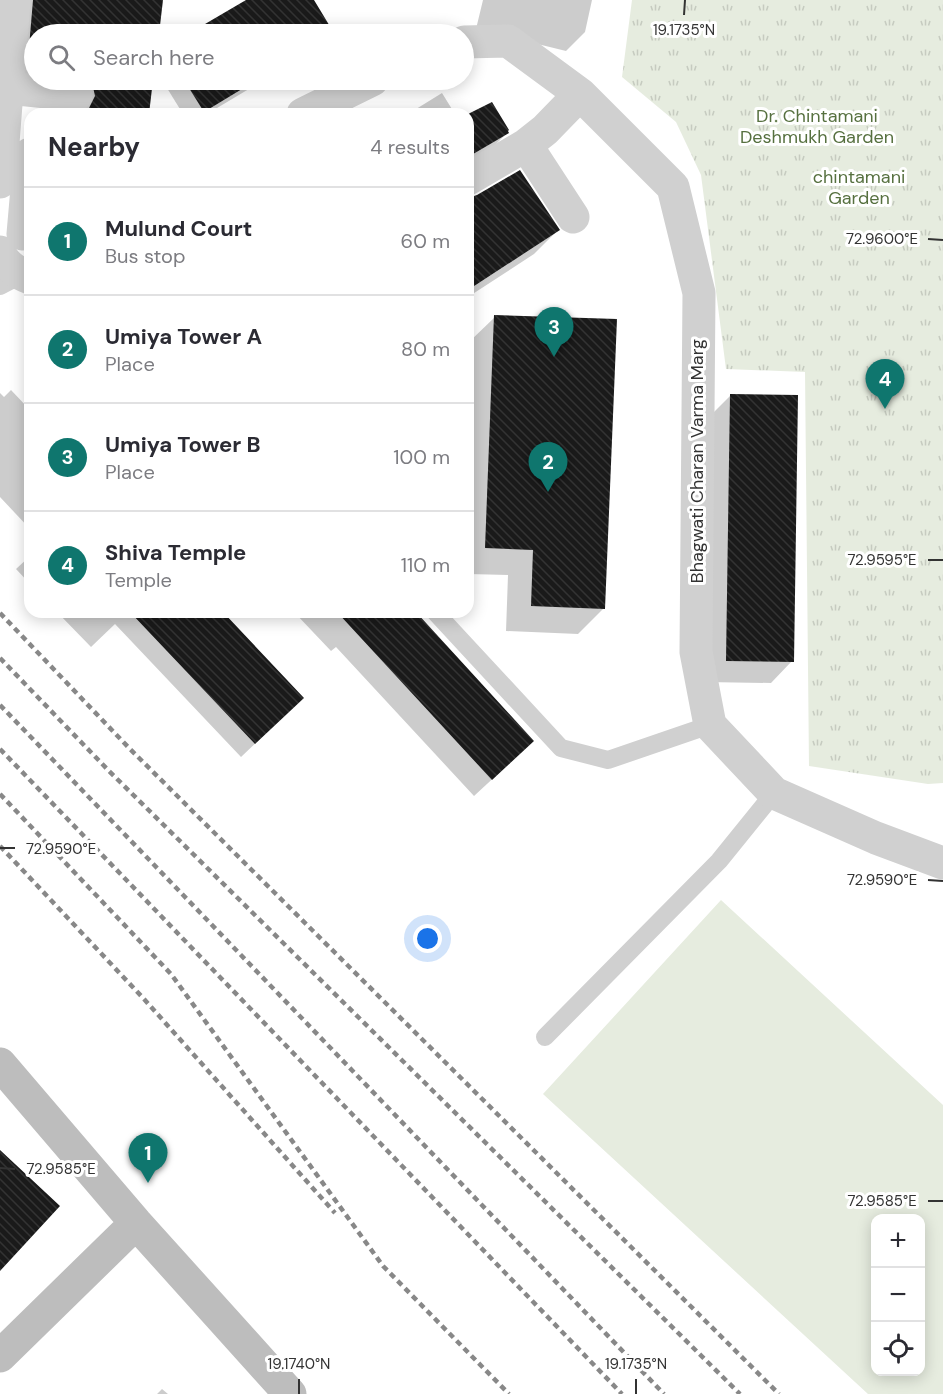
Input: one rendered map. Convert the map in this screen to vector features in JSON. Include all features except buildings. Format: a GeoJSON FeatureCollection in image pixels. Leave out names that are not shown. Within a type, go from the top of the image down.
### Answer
{"type":"FeatureCollection","features":[{"type":"Feature","properties":{"kind":"main road"},"geometry":{"type":"LineString","coordinates":[[0,1064],[136,1223],[290,1394]]}},
{"type":"Feature","properties":{"kind":"main road"},"geometry":{"type":"LineString","coordinates":[[0,1356],[136,1223]]}},
{"type":"Feature","properties":{"kind":"street"},"geometry":{"type":"LineString","coordinates":[[14,0],[24,88]]}},
{"type":"Feature","properties":{"kind":"street","name":"Bhagwati Charan Varma Marg"},"geometry":{"type":"LineString","coordinates":[[474,42],[508,41],[579,94],[673,187],[699,293],[696,651],[710,725]]}},
{"type":"Feature","properties":{"kind":"street"},"geometry":{"type":"LineString","coordinates":[[315,108],[352,90]]}},
{"type":"Feature","properties":{"kind":"street"},"geometry":{"type":"LineString","coordinates":[[474,175],[526,145],[579,94]]}},
{"type":"Feature","properties":{"kind":"street"},"geometry":{"type":"LineString","coordinates":[[0,182],[25,97],[76,95]]}},
{"type":"Feature","properties":{"kind":"street"},"geometry":{"type":"LineString","coordinates":[[526,145],[573,217]]}},
{"type":"Feature","properties":{"kind":"street"},"geometry":{"type":"LineString","coordinates":[[15,256],[24,195]]}},
{"type":"Feature","properties":{"kind":"street"},"geometry":{"type":"LineString","coordinates":[[710,725],[774,793],[876,838],[943,863]]}},
{"type":"Feature","properties":{"kind":"lane"},"geometry":{"type":"LineString","coordinates":[[441,618],[561,748],[608,760],[710,725]]}},
{"type":"Feature","properties":{"kind":"lane"},"geometry":{"type":"LineString","coordinates":[[544,1037],[719,861],[774,793]]}},
{"type":"Feature","properties":{"kind":"green space","name":"Dr. Chintamani Deshmukh Garden"},"geometry":{"type":"Polygon","coordinates":[[[632,0],[943,0],[943,783],[928,784],[809,766],[805,372],[726,369],[701,175],[676,122],[622,77],[632,0]]]}},
{"type":"Feature","properties":{"kind":"green space"},"geometry":{"type":"Polygon","coordinates":[[[721,900],[943,1105],[943,1394],[868,1394],[543,1094],[721,900]]]}},
{"type":"Feature","properties":{"kind":"railway"},"geometry":{"type":"LineString","coordinates":[[0,613],[130,749],[779,1394]]}},
{"type":"Feature","properties":{"kind":"railway"},"geometry":{"type":"LineString","coordinates":[[0,658],[109,771],[740,1394]]}},
{"type":"Feature","properties":{"kind":"railway"},"geometry":{"type":"LineString","coordinates":[[0,705],[664,1394]]}},
{"type":"Feature","properties":{"kind":"railway"},"geometry":{"type":"LineString","coordinates":[[0,749],[622,1394]]}},
{"type":"Feature","properties":{"kind":"railway"},"geometry":{"type":"LineString","coordinates":[[0,794],[171,974],[383,1266],[509,1394]]}},
{"type":"Feature","properties":{"kind":"railway"},"geometry":{"type":"LineString","coordinates":[[0,846],[144,999],[335,1213]]}},
{"type":"Feature","properties":{"kind":"place","name":"Umiya Tower B"},"geometry":{"type":"Point","coordinates":[554,357]}},
{"type":"Feature","properties":{"kind":"place","name":"Shiva Temple"},"geometry":{"type":"Point","coordinates":[885,409]}},
{"type":"Feature","properties":{"kind":"place","name":"Umiya Tower A"},"geometry":{"type":"Point","coordinates":[548,492]}},
{"type":"Feature","properties":{"kind":"place","name":"Mulund Court"},"geometry":{"type":"Point","coordinates":[148,1183]}},
{"type":"Feature","properties":{"kind":"park label","name":"chintamani Garden"},"geometry":{"type":"Point","coordinates":[859,187]}}]}
